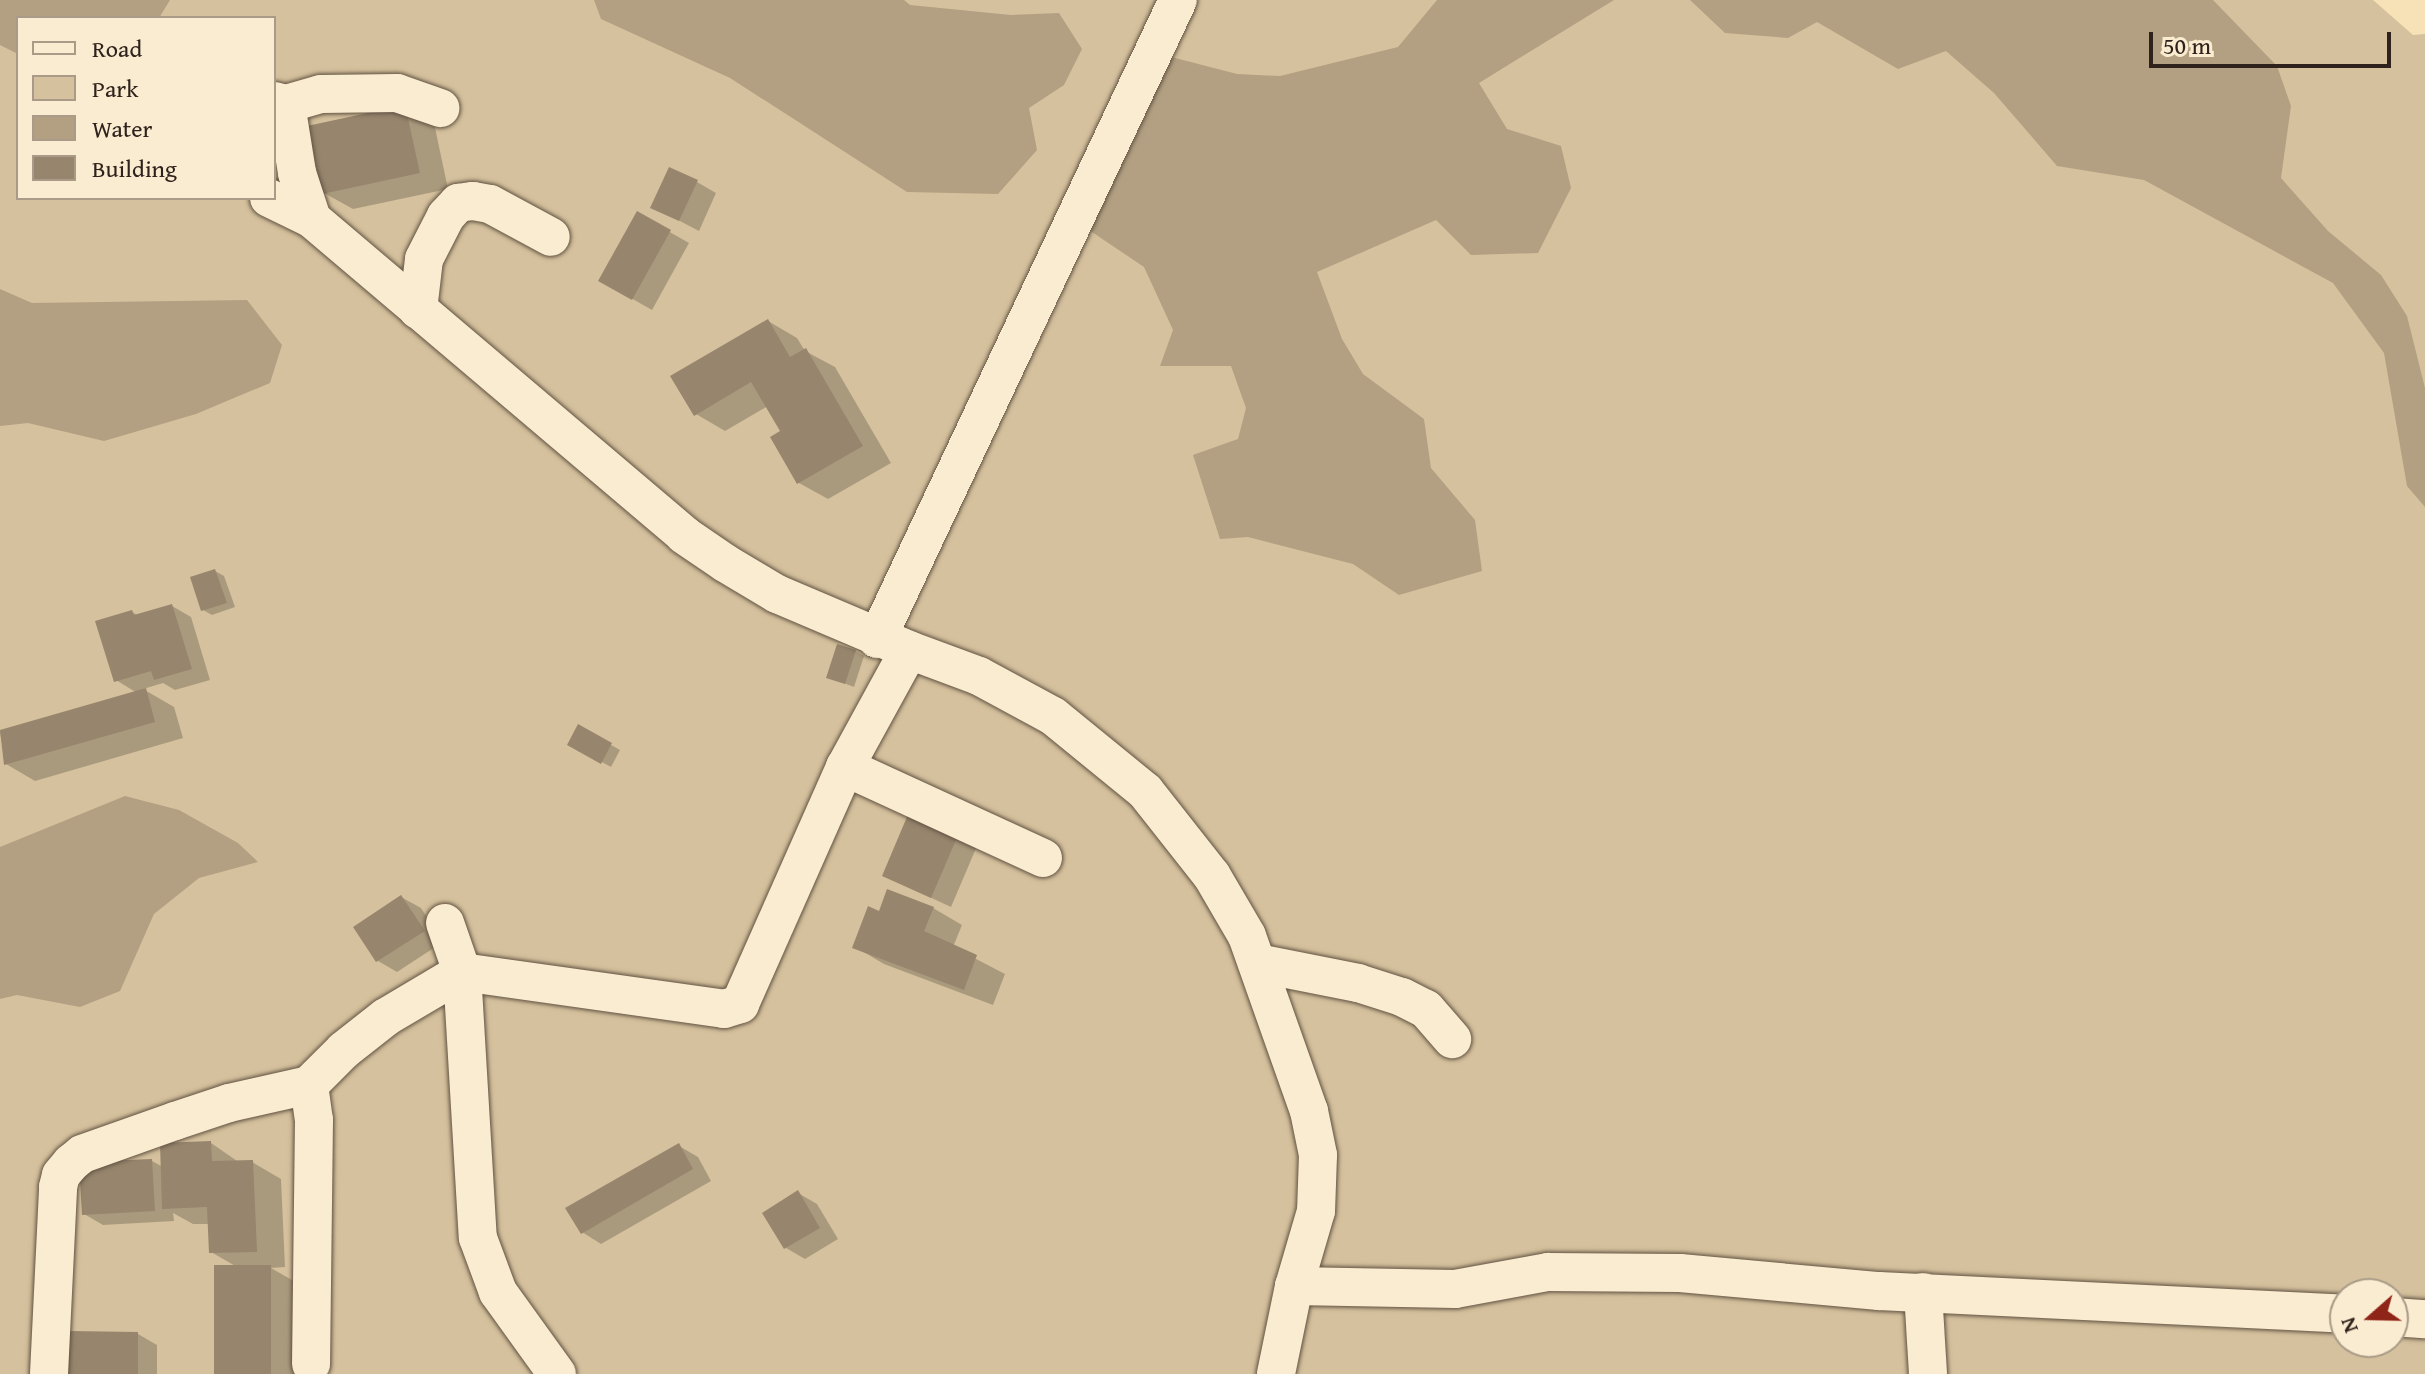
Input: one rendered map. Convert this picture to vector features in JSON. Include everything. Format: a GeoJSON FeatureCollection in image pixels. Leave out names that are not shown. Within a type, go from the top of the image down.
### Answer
{"type":"FeatureCollection","features":[{"type":"Feature","properties":{"kind":"lane"},"geometry":{"type":"LineString","coordinates":[[49,1374],[58,1187],[61,1175],[82,1154],[188,1116],[309,1085],[344,1050],[386,1017],[462,972],[724,1009],[740,1004],[845,767],[893,644],[1178,0]]}},
{"type":"Feature","properties":{"kind":"lane"},"geometry":{"type":"LineString","coordinates":[[312,219],[280,102],[321,94],[397,93],[440,108]]}},
{"type":"Feature","properties":{"kind":"lane"},"geometry":{"type":"LineString","coordinates":[[273,200],[312,219],[684,535],[777,594],[893,644],[979,676],[1053,716],[1145,791],[1212,876],[1247,936],[1309,1111],[1318,1155],[1316,1211],[1294,1286],[1276,1374]]}},
{"type":"Feature","properties":{"kind":"lane"},"geometry":{"type":"LineString","coordinates":[[418,310],[424,259],[446,216],[458,203],[473,201],[490,204],[551,237]]}},
{"type":"Feature","properties":{"kind":"lane"},"geometry":{"type":"LineString","coordinates":[[845,767],[1043,858]]}},
{"type":"Feature","properties":{"kind":"lane"},"geometry":{"type":"LineString","coordinates":[[445,923],[462,972],[478,1238],[498,1292],[557,1374]]}},
{"type":"Feature","properties":{"kind":"lane"},"geometry":{"type":"LineString","coordinates":[[1257,963],[1358,983],[1402,997],[1426,1009],[1452,1039]]}},
{"type":"Feature","properties":{"kind":"lane"},"geometry":{"type":"LineString","coordinates":[[309,1085],[314,1120],[311,1364]]}},
{"type":"Feature","properties":{"kind":"lane"},"geometry":{"type":"LineString","coordinates":[[1294,1286],[1455,1289],[1548,1272],[1680,1273],[1923,1292],[2329,1313]]}},
{"type":"Feature","properties":{"kind":"lane"},"geometry":{"type":"LineString","coordinates":[[1923,1292],[1928,1374]]}},
{"type":"Feature","properties":{"kind":"green space"},"geometry":{"type":"Polygon","coordinates":[[[0,0],[2373,0],[2413,35],[2425,34],[2425,1374],[0,1374],[0,0]]]}},
{"type":"Feature","properties":{"kind":"water"},"geometry":{"type":"Polygon","coordinates":[[[0,0],[170,0],[160,16],[16,16],[16,53],[0,45],[0,0]]]}},
{"type":"Feature","properties":{"kind":"water"},"geometry":{"type":"Polygon","coordinates":[[[594,0],[904,0],[910,5],[1011,15],[1059,13],[1082,49],[1064,85],[1029,108],[1037,150],[998,194],[907,192],[730,78],[601,19],[594,0]]]}},
{"type":"Feature","properties":{"kind":"water"},"geometry":{"type":"Polygon","coordinates":[[[1437,0],[1614,0],[1479,83],[1507,129],[1561,146],[1571,188],[1538,253],[1471,255],[1436,220],[1317,272],[1342,339],[1363,374],[1424,419],[1431,468],[1475,520],[1482,571],[1399,595],[1353,564],[1248,537],[1220,539],[1193,455],[1238,439],[1246,408],[1231,366],[1160,366],[1173,330],[1144,267],[1089,230],[1156,53],[1237,74],[1280,76],[1398,47],[1437,0]]]}},
{"type":"Feature","properties":{"kind":"water"},"geometry":{"type":"Polygon","coordinates":[[[1690,0],[2213,0],[2277,66],[2291,106],[2281,178],[2328,231],[2381,275],[2407,316],[2425,388],[2425,507],[2407,486],[2384,353],[2333,283],[2144,180],[2057,166],[1994,93],[1946,51],[1898,69],[1817,22],[1788,38],[1725,33],[1690,0]]]}},
{"type":"Feature","properties":{"kind":"water"},"geometry":{"type":"Polygon","coordinates":[[[0,289],[32,303],[247,300],[282,345],[270,383],[196,414],[104,441],[28,423],[0,426],[0,289]]]}},
{"type":"Feature","properties":{"kind":"water"},"geometry":{"type":"Polygon","coordinates":[[[125,796],[179,810],[238,843],[258,862],[199,878],[154,914],[120,991],[80,1007],[17,995],[0,999],[0,847],[125,796]]]}},
{"type":"Feature","properties":{"kind":"building"},"geometry":{"type":"Polygon","coordinates":[[[405,105],[420,173],[322,194],[307,126],[405,105]]]}},
{"type":"Feature","properties":{"kind":"building"},"geometry":{"type":"Polygon","coordinates":[[[669,167],[698,180],[679,221],[650,208],[669,167]]]}},
{"type":"Feature","properties":{"kind":"building"},"geometry":{"type":"Polygon","coordinates":[[[637,211],[671,230],[632,300],[598,281],[637,211]]]}},
{"type":"Feature","properties":{"kind":"building"},"geometry":{"type":"Polygon","coordinates":[[[768,319],[790,357],[806,348],[863,446],[797,484],[770,437],[780,431],[751,382],[694,416],[670,376],[768,319]]]}},
{"type":"Feature","properties":{"kind":"building"},"geometry":{"type":"Polygon","coordinates":[[[215,569],[227,603],[201,611],[190,577],[215,569]]]}},
{"type":"Feature","properties":{"kind":"building"},"geometry":{"type":"Polygon","coordinates":[[[172,604],[192,669],[154,680],[151,671],[114,682],[95,621],[132,610],[134,615],[172,604]]]}},
{"type":"Feature","properties":{"kind":"building"},"geometry":{"type":"Polygon","coordinates":[[[837,644],[856,650],[845,684],[826,678],[837,644]]]}},
{"type":"Feature","properties":{"kind":"building"},"geometry":{"type":"Polygon","coordinates":[[[146,688],[155,722],[4,765],[0,730],[146,688]]]}},
{"type":"Feature","properties":{"kind":"building"},"geometry":{"type":"Polygon","coordinates":[[[578,724],[612,743],[601,764],[567,745],[578,724]]]}},
{"type":"Feature","properties":{"kind":"building"},"geometry":{"type":"Polygon","coordinates":[[[912,805],[962,826],[931,898],[882,876],[912,805]]]}},
{"type":"Feature","properties":{"kind":"building"},"geometry":{"type":"Polygon","coordinates":[[[887,889],[934,907],[924,931],[977,955],[964,990],[852,948],[868,906],[879,911],[887,889]]]}},
{"type":"Feature","properties":{"kind":"building"},"geometry":{"type":"Polygon","coordinates":[[[401,895],[425,931],[376,962],[353,927],[401,895]]]}},
{"type":"Feature","properties":{"kind":"building"},"geometry":{"type":"Polygon","coordinates":[[[211,1141],[212,1161],[253,1160],[257,1252],[209,1253],[207,1207],[162,1209],[160,1143],[211,1141]]]}},
{"type":"Feature","properties":{"kind":"building"},"geometry":{"type":"Polygon","coordinates":[[[679,1143],[693,1169],[581,1234],[565,1208],[679,1143]]]}},
{"type":"Feature","properties":{"kind":"building"},"geometry":{"type":"Polygon","coordinates":[[[152,1159],[155,1211],[82,1215],[79,1162],[152,1159]]]}},
{"type":"Feature","properties":{"kind":"building"},"geometry":{"type":"Polygon","coordinates":[[[798,1190],[820,1228],[784,1249],[762,1213],[798,1190]]]}},
{"type":"Feature","properties":{"kind":"building"},"geometry":{"type":"Polygon","coordinates":[[[214,1265],[271,1265],[271,1374],[214,1374],[214,1265]]]}},
{"type":"Feature","properties":{"kind":"building"},"geometry":{"type":"Polygon","coordinates":[[[69,1331],[138,1332],[138,1374],[68,1374],[69,1331]]]}}]}
